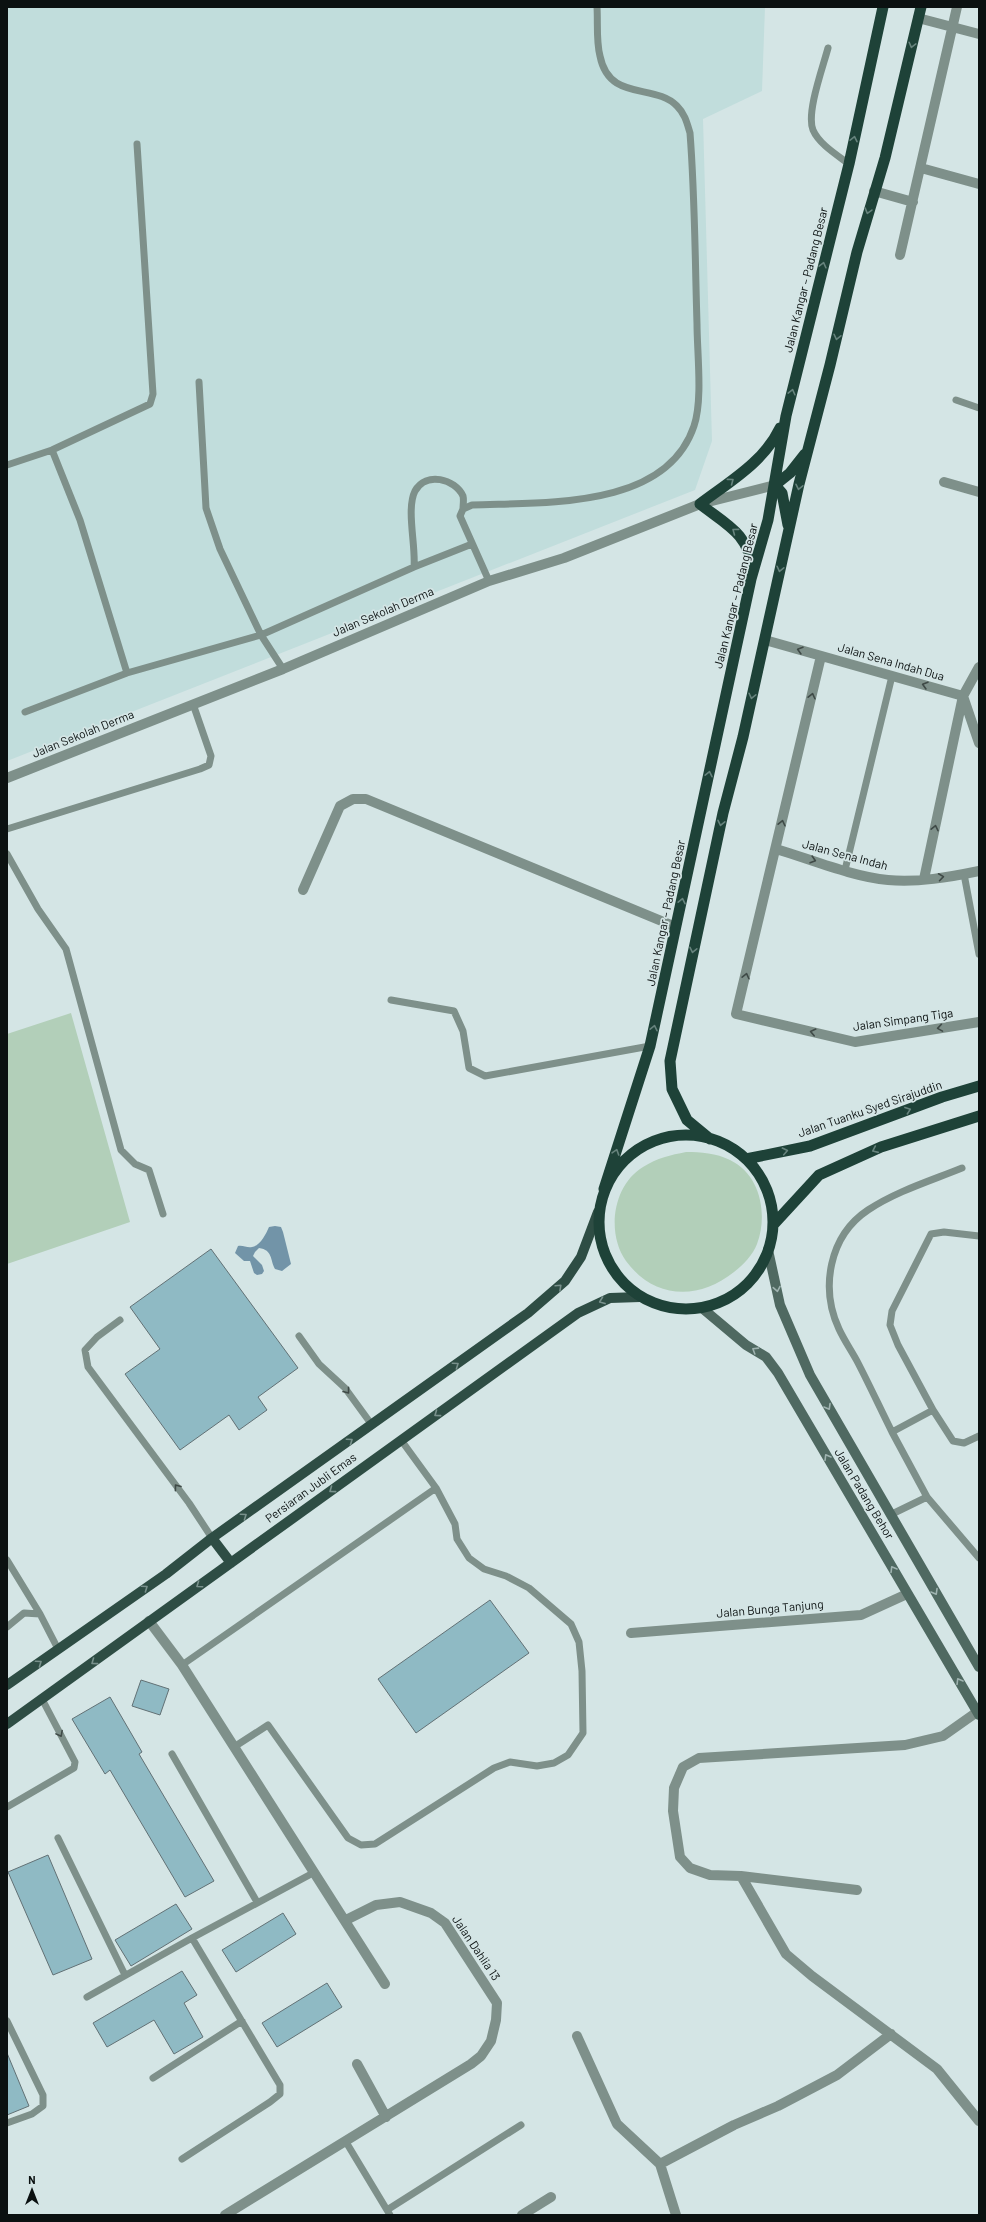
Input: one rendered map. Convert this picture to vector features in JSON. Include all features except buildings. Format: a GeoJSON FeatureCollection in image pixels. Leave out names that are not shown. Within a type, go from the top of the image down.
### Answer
{"type":"FeatureCollection","features":[{"type":"Feature","properties":{"kind":"highway","name":"Jalan Kangar – Padang Besar"},"geometry":{"type":"LineString","coordinates":[[710,1139],[723,1143],[746,1159],[758,1173],[767,1189],[772,1207],[773,1225],[768,1250],[758,1271],[743,1288],[730,1297],[702,1308],[676,1309],[664,1307],[640,1297],[626,1287],[606,1260],[601,1245],[598,1228],[598,1212],[650,1046],[751,579],[768,520],[786,416],[849,164],[883,7]]}},
{"type":"Feature","properties":{"kind":"highway"},"geometry":{"type":"LineString","coordinates":[[710,1139],[687,1120],[672,1089],[670,1060],[723,813],[743,737],[808,449],[857,252],[884,158],[919,12]]}},
{"type":"Feature","properties":{"kind":"highway"},"geometry":{"type":"LineString","coordinates":[[751,579],[751,554],[742,537],[700,504],[740,474],[766,451],[775,439],[786,416]]}},
{"type":"Feature","properties":{"kind":"highway"},"geometry":{"type":"LineString","coordinates":[[790,532],[782,493],[775,485],[790,473],[808,449]]}},
{"type":"Feature","properties":{"kind":"highway","name":"Jalan Tuanku Syed Sirajuddin"},"geometry":{"type":"LineString","coordinates":[[746,1159],[810,1146],[942,1097],[979,1086]]}},
{"type":"Feature","properties":{"kind":"highway"},"geometry":{"type":"LineString","coordinates":[[773,1225],[819,1175],[881,1147],[979,1116]]}},
{"type":"Feature","properties":{"kind":"highway"},"geometry":{"type":"LineString","coordinates":[[604,1189],[621,1164],[632,1153],[652,1142],[674,1136],[696,1136],[710,1139]]}},
{"type":"Feature","properties":{"kind":"main road","name":"Persiaran Jubli Emas"},"geometry":{"type":"LineString","coordinates":[[7,1685],[166,1574],[212,1538],[528,1314],[565,1281],[582,1257],[598,1212]]}},
{"type":"Feature","properties":{"kind":"main road","name":"Jalan Padang Behor"},"geometry":{"type":"LineString","coordinates":[[768,1250],[780,1305],[810,1375],[979,1667]]}},
{"type":"Feature","properties":{"kind":"main road","name":"Persiaran Jubli Emas"},"geometry":{"type":"LineString","coordinates":[[7,1724],[578,1313],[610,1298],[640,1297]]}},
{"type":"Feature","properties":{"kind":"main road","name":"Jalan Padang Behor"},"geometry":{"type":"LineString","coordinates":[[702,1308],[746,1345],[766,1357],[778,1373],[978,1713]]}},
{"type":"Feature","properties":{"kind":"main road"},"geometry":{"type":"LineString","coordinates":[[212,1538],[231,1563]]}},
{"type":"Feature","properties":{"kind":"street"},"geometry":{"type":"LineString","coordinates":[[900,255],[957,7]]}},
{"type":"Feature","properties":{"kind":"street"},"geometry":{"type":"LineString","coordinates":[[919,12],[953,27],[979,34]]}},
{"type":"Feature","properties":{"kind":"street"},"geometry":{"type":"LineString","coordinates":[[921,168],[979,184]]}},
{"type":"Feature","properties":{"kind":"street"},"geometry":{"type":"LineString","coordinates":[[874,191],[913,202]]}},
{"type":"Feature","properties":{"kind":"street"},"geometry":{"type":"LineString","coordinates":[[944,482],[979,492]]}},
{"type":"Feature","properties":{"kind":"street","name":"Jalan Sekolah Derma"},"geometry":{"type":"LineString","coordinates":[[7,778],[283,669],[489,581],[564,558],[700,504],[775,485]]}},
{"type":"Feature","properties":{"kind":"street","name":"Jalan Sena Indah Dua"},"geometry":{"type":"LineString","coordinates":[[764,640],[963,696]]}},
{"type":"Feature","properties":{"kind":"street"},"geometry":{"type":"LineString","coordinates":[[776,849],[822,656]]}},
{"type":"Feature","properties":{"kind":"street"},"geometry":{"type":"LineString","coordinates":[[924,880],[963,696],[979,667]]}},
{"type":"Feature","properties":{"kind":"street"},"geometry":{"type":"LineString","coordinates":[[963,696],[979,743]]}},
{"type":"Feature","properties":{"kind":"street"},"geometry":{"type":"LineString","coordinates":[[303,890],[340,806],[353,799],[366,799],[676,927]]}},
{"type":"Feature","properties":{"kind":"street","name":"Jalan Sena Indah"},"geometry":{"type":"LineString","coordinates":[[776,849],[845,870],[888,880],[924,880],[979,871]]}},
{"type":"Feature","properties":{"kind":"street","name":"Jalan Simpang Tiga"},"geometry":{"type":"LineString","coordinates":[[776,849],[736,1014],[855,1042],[979,1022]]}},
{"type":"Feature","properties":{"kind":"street","name":"Jalan Bunga Tanjung"},"geometry":{"type":"LineString","coordinates":[[631,1633],[861,1615],[907,1594]]}},
{"type":"Feature","properties":{"kind":"street"},"geometry":{"type":"LineString","coordinates":[[149,1621],[182,1665],[313,1873],[346,1920],[385,1984]]}},
{"type":"Feature","properties":{"kind":"street"},"geometry":{"type":"LineString","coordinates":[[857,1890],[741,1876],[710,1876],[690,1868],[680,1857],[673,1811],[674,1788],[683,1767],[699,1758],[904,1745],[943,1736],[978,1713]]}},
{"type":"Feature","properties":{"kind":"street"},"geometry":{"type":"LineString","coordinates":[[741,1876],[786,1954],[812,1976],[937,2069],[979,2121]]}},
{"type":"Feature","properties":{"kind":"street","name":"Jalan Dahlia 13"},"geometry":{"type":"LineString","coordinates":[[224,2215],[346,2142],[482,2056],[491,2041],[496,2020],[497,2003],[445,1923],[436,1916],[400,1902],[376,1905],[346,1920]]}},
{"type":"Feature","properties":{"kind":"street"},"geometry":{"type":"LineString","coordinates":[[660,2164],[734,2125],[778,2106],[837,2075],[891,2034]]}},
{"type":"Feature","properties":{"kind":"street"},"geometry":{"type":"LineString","coordinates":[[577,2036],[617,2124],[660,2164],[676,2215]]}},
{"type":"Feature","properties":{"kind":"street"},"geometry":{"type":"LineString","coordinates":[[357,2064],[386,2117]]}},
{"type":"Feature","properties":{"kind":"street"},"geometry":{"type":"LineString","coordinates":[[522,2215],[551,2197]]}},
{"type":"Feature","properties":{"kind":"lane"},"geometry":{"type":"LineString","coordinates":[[463,508],[472,505],[566,501],[601,497],[628,488],[655,474],[675,459],[686,443],[694,426],[698,373],[690,133],[685,116],[676,105],[666,99],[628,90],[612,79],[604,69],[600,56],[597,7]]}},
{"type":"Feature","properties":{"kind":"lane"},"geometry":{"type":"LineString","coordinates":[[828,48],[812,114],[813,130],[820,141],[849,164]]}},
{"type":"Feature","properties":{"kind":"lane"},"geometry":{"type":"LineString","coordinates":[[7,465],[52,450],[150,404],[153,394],[137,144]]}},
{"type":"Feature","properties":{"kind":"lane"},"geometry":{"type":"LineString","coordinates":[[199,382],[206,508],[220,548],[261,635],[283,669]]}},
{"type":"Feature","properties":{"kind":"lane"},"geometry":{"type":"LineString","coordinates":[[956,400],[979,408]]}},
{"type":"Feature","properties":{"kind":"lane"},"geometry":{"type":"LineString","coordinates":[[52,450],[80,520],[127,673]]}},
{"type":"Feature","properties":{"kind":"lane"},"geometry":{"type":"LineString","coordinates":[[414,567],[415,552],[412,501],[416,490],[423,482],[438,479],[453,483],[463,497],[463,508],[460,516],[489,581]]}},
{"type":"Feature","properties":{"kind":"lane"},"geometry":{"type":"LineString","coordinates":[[25,712],[127,673],[261,635],[414,567],[472,544]]}},
{"type":"Feature","properties":{"kind":"lane"},"geometry":{"type":"LineString","coordinates":[[845,870],[892,676]]}},
{"type":"Feature","properties":{"kind":"lane"},"geometry":{"type":"LineString","coordinates":[[7,829],[200,769],[209,764],[211,756],[193,704]]}},
{"type":"Feature","properties":{"kind":"lane"},"geometry":{"type":"LineString","coordinates":[[7,854],[38,909],[66,950],[121,1150],[135,1164],[149,1170],[163,1214]]}},
{"type":"Feature","properties":{"kind":"lane"},"geometry":{"type":"LineString","coordinates":[[964,874],[979,953]]}},
{"type":"Feature","properties":{"kind":"lane"},"geometry":{"type":"LineString","coordinates":[[391,1000],[454,1011],[463,1031],[469,1068],[485,1076],[650,1046]]}},
{"type":"Feature","properties":{"kind":"lane"},"geometry":{"type":"LineString","coordinates":[[962,1168],[888,1198],[866,1211],[852,1225],[836,1246],[832,1261],[829,1284],[832,1309],[839,1329],[927,1497],[979,1558]]}},
{"type":"Feature","properties":{"kind":"lane"},"geometry":{"type":"LineString","coordinates":[[979,1236],[944,1232],[931,1234],[892,1311],[890,1325],[898,1345],[933,1410],[953,1442],[964,1443],[979,1436]]}},
{"type":"Feature","properties":{"kind":"lane"},"geometry":{"type":"LineString","coordinates":[[120,1320],[97,1337],[85,1350],[88,1367],[165,1471],[212,1538]]}},
{"type":"Feature","properties":{"kind":"lane"},"geometry":{"type":"LineString","coordinates":[[299,1336],[319,1364],[345,1388],[372,1425]]}},
{"type":"Feature","properties":{"kind":"lane"},"geometry":{"type":"LineString","coordinates":[[892,1432],[933,1410]]}},
{"type":"Feature","properties":{"kind":"lane"},"geometry":{"type":"LineString","coordinates":[[234,1747],[268,1725],[348,1838],[361,1845],[375,1844],[494,1768],[510,1762],[543,1765],[554,1763],[568,1755],[583,1733],[582,1671],[579,1642],[571,1624],[529,1588],[506,1576],[484,1569],[469,1558],[457,1539],[455,1524],[436,1488],[401,1440]]}},
{"type":"Feature","properties":{"kind":"lane"},"geometry":{"type":"LineString","coordinates":[[182,1665],[436,1488]]}},
{"type":"Feature","properties":{"kind":"lane"},"geometry":{"type":"LineString","coordinates":[[890,1514],[927,1497]]}},
{"type":"Feature","properties":{"kind":"lane"},"geometry":{"type":"LineString","coordinates":[[7,1560],[40,1614],[58,1649]]}},
{"type":"Feature","properties":{"kind":"lane"},"geometry":{"type":"LineString","coordinates":[[7,1627],[24,1613],[40,1614]]}},
{"type":"Feature","properties":{"kind":"lane"},"geometry":{"type":"LineString","coordinates":[[7,1807],[74,1768],[75,1762],[42,1699]]}},
{"type":"Feature","properties":{"kind":"lane"},"geometry":{"type":"LineString","coordinates":[[172,1754],[257,1902]]}},
{"type":"Feature","properties":{"kind":"lane"},"geometry":{"type":"LineString","coordinates":[[58,1838],[125,1975]]}},
{"type":"Feature","properties":{"kind":"lane"},"geometry":{"type":"LineString","coordinates":[[87,1997],[257,1902],[313,1873]]}},
{"type":"Feature","properties":{"kind":"lane"},"geometry":{"type":"LineString","coordinates":[[182,2159],[280,2094],[280,2085],[192,1938]]}},
{"type":"Feature","properties":{"kind":"lane"},"geometry":{"type":"LineString","coordinates":[[7,2021],[43,2095],[43,2106],[32,2114],[7,2124]]}},
{"type":"Feature","properties":{"kind":"lane"},"geometry":{"type":"LineString","coordinates":[[153,2078],[242,2021]]}},
{"type":"Feature","properties":{"kind":"lane"},"geometry":{"type":"LineString","coordinates":[[346,2142],[388,2213],[521,2125]]}},
{"type":"Feature","properties":{"kind":"shaded area"},"geometry":{"type":"Polygon","coordinates":[[[7,7],[765,7],[762,91],[703,119],[712,441],[695,490],[7,761],[7,7]]]}},
{"type":"Feature","properties":{"kind":"shaded area"},"geometry":{"type":"Polygon","coordinates":[[[269,1227],[281,1227],[291,1264],[282,1271],[275,1269],[269,1253],[264,1249],[259,1248],[253,1256],[262,1265],[264,1271],[262,1274],[257,1275],[254,1273],[250,1261],[244,1261],[235,1253],[238,1246],[250,1247],[258,1244],[269,1227]]]}},
{"type":"Feature","properties":{"kind":"green space"},"geometry":{"type":"Polygon","coordinates":[[[71,1013],[130,1222],[7,1264],[7,1034],[71,1013]]]}},
{"type":"Feature","properties":{"kind":"green space"},"geometry":{"type":"Polygon","coordinates":[[[686,1152],[714,1154],[730,1160],[741,1167],[749,1175],[755,1186],[759,1197],[762,1221],[757,1244],[753,1252],[737,1269],[720,1281],[706,1288],[677,1292],[663,1289],[650,1283],[637,1274],[626,1261],[620,1250],[616,1237],[615,1224],[619,1197],[625,1185],[633,1175],[654,1161],[686,1152]]]}}]}
